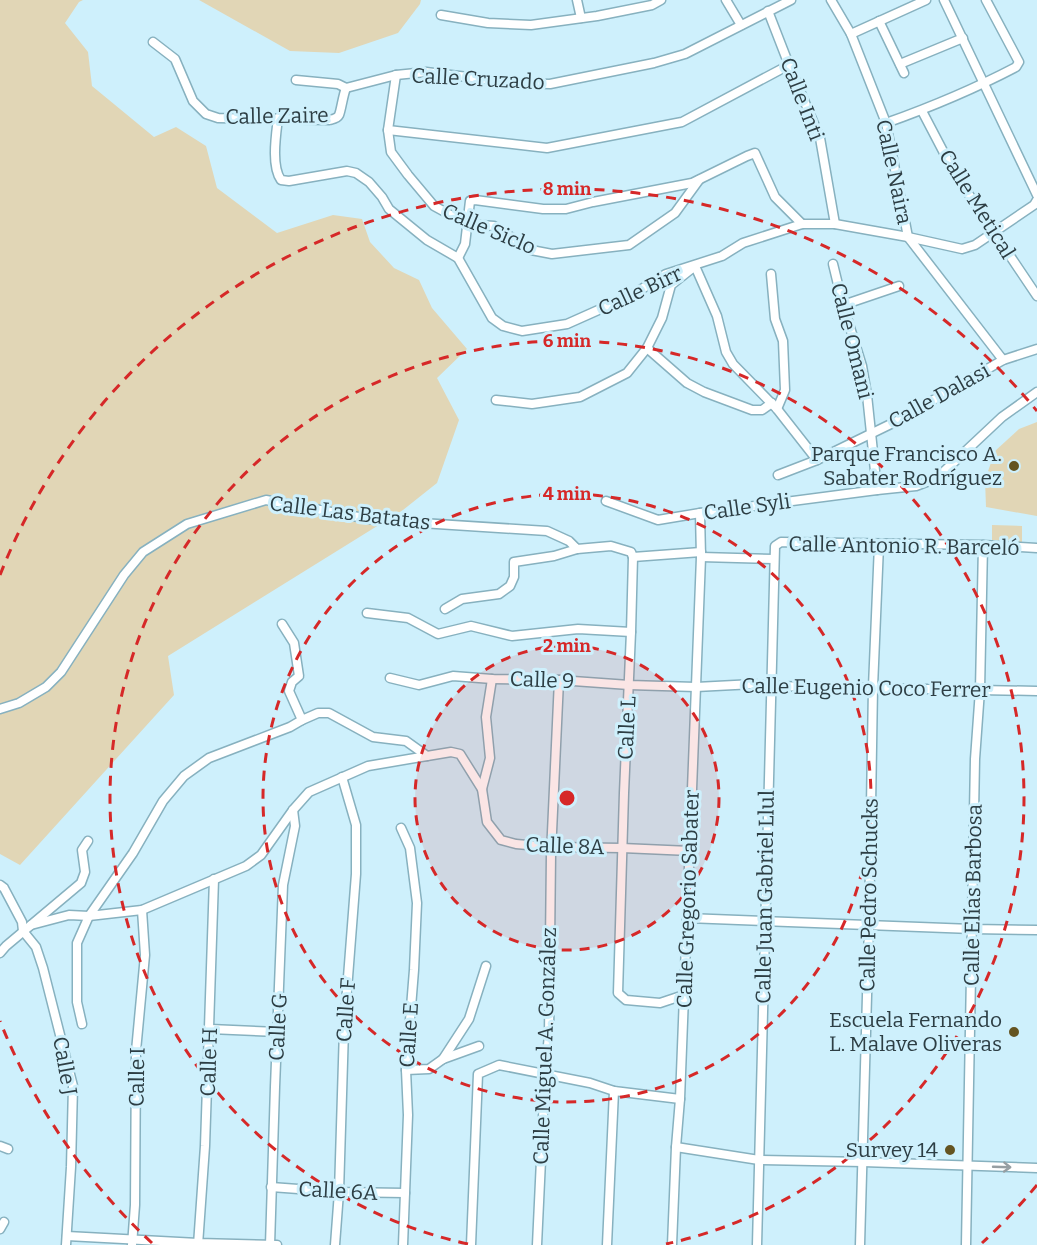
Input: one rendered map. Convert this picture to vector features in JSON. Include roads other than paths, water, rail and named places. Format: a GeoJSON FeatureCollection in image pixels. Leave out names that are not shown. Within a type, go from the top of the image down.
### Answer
{"type":"FeatureCollection","features":[{"type":"Feature","properties":{"kind":"street"},"geometry":{"type":"LineString","coordinates":[[578,0],[581,18]]}},
{"type":"Feature","properties":{"kind":"street"},"geometry":{"type":"LineString","coordinates":[[441,15],[488,23],[531,25],[652,5],[661,0]]}},
{"type":"Feature","properties":{"kind":"street"},"geometry":{"type":"LineString","coordinates":[[726,0],[741,25]]}},
{"type":"Feature","properties":{"kind":"street","name":"Calle Cruzado"},"geometry":{"type":"LineString","coordinates":[[296,80],[338,84],[346,88],[396,75],[426,72],[517,83],[550,84],[654,63],[685,54],[791,0]]}},
{"type":"Feature","properties":{"kind":"street","name":"Calle Naira"},"geometry":{"type":"LineString","coordinates":[[831,0],[851,34],[886,123],[908,237],[1003,360]]}},
{"type":"Feature","properties":{"kind":"street"},"geometry":{"type":"LineString","coordinates":[[851,34],[926,0]]}},
{"type":"Feature","properties":{"kind":"street"},"geometry":{"type":"LineString","coordinates":[[944,0],[1037,195]]}},
{"type":"Feature","properties":{"kind":"street"},"geometry":{"type":"LineString","coordinates":[[886,123],[922,111],[1016,68],[1018,62],[986,0]]}},
{"type":"Feature","properties":{"kind":"street","name":"Calle Inti"},"geometry":{"type":"LineString","coordinates":[[768,11],[820,138],[835,224]]}},
{"type":"Feature","properties":{"kind":"street"},"geometry":{"type":"LineString","coordinates":[[879,21],[904,73]]}},
{"type":"Feature","properties":{"kind":"street"},"geometry":{"type":"LineString","coordinates":[[900,64],[963,38]]}},
{"type":"Feature","properties":{"kind":"street","name":"Calle Zaire"},"geometry":{"type":"LineString","coordinates":[[153,42],[175,59],[193,101],[206,114],[219,118],[329,120],[340,115],[346,88]]}},
{"type":"Feature","properties":{"kind":"street"},"geometry":{"type":"LineString","coordinates":[[388,130],[547,148],[682,122],[789,65]]}},
{"type":"Feature","properties":{"kind":"street","name":"Calle Siclo"},"geometry":{"type":"LineString","coordinates":[[396,75],[388,130],[391,152],[434,206],[467,224],[494,226],[531,250],[552,254],[629,245],[675,213],[699,180]]}},
{"type":"Feature","properties":{"kind":"street","name":"Calle Metical"},"geometry":{"type":"LineString","coordinates":[[922,111],[955,174],[1037,296]]}},
{"type":"Feature","properties":{"kind":"street"},"geometry":{"type":"LineString","coordinates":[[278,118],[275,150],[278,175],[281,180],[289,181],[347,171],[356,173],[369,182],[389,209],[427,240],[458,258],[465,244],[470,201],[566,209],[692,183],[754,153],[776,196],[802,224]]}},
{"type":"Feature","properties":{"kind":"street","name":"Calle Birr"},"geometry":{"type":"LineString","coordinates":[[458,258],[492,318],[503,326],[522,331],[567,324],[632,295],[666,274],[722,256],[743,243],[802,224],[835,224],[962,249],[975,246],[1034,205],[1037,200]]}},
{"type":"Feature","properties":{"kind":"street","name":"Calle Omani"},"geometry":{"type":"LineString","coordinates":[[833,264],[862,366],[872,433],[877,490]]}},
{"type":"Feature","properties":{"kind":"street"},"geometry":{"type":"LineString","coordinates":[[496,400],[532,404],[580,398],[627,373],[647,348],[662,318],[671,285],[695,266],[717,316],[726,352],[733,364],[774,406],[818,460]]}},
{"type":"Feature","properties":{"kind":"street"},"geometry":{"type":"LineString","coordinates":[[647,348],[687,383],[704,392],[752,410],[774,406],[785,390],[783,341],[775,319],[771,274]]}},
{"type":"Feature","properties":{"kind":"street"},"geometry":{"type":"LineString","coordinates":[[843,305],[899,286]]}},
{"type":"Feature","properties":{"kind":"street","name":"Calle Dalasi"},"geometry":{"type":"LineString","coordinates":[[778,475],[818,460],[897,421],[1003,360],[1037,349]]}},
{"type":"Feature","properties":{"kind":"street","name":"Calle Syli"},"geometry":{"type":"LineString","coordinates":[[606,501],[657,520],[915,486],[937,478],[1002,417],[1037,392]]}},
{"type":"Feature","properties":{"kind":"street","name":"Calle Las Batatas"},"geometry":{"type":"LineString","coordinates":[[0,709],[19,704],[46,687],[61,672],[124,574],[143,552],[187,524],[266,500],[375,520],[548,531],[569,541],[577,549]]}},
{"type":"Feature","properties":{"kind":"street","name":"Calle Gregorio Sabater"},"geometry":{"type":"LineString","coordinates":[[672,1245],[690,851],[701,554],[700,513]]}},
{"type":"Feature","properties":{"kind":"street","name":"Calle Antonio R. Barceló"},"geometry":{"type":"LineString","coordinates":[[701,554],[774,554],[774,546],[781,542],[1037,548]]}},
{"type":"Feature","properties":{"kind":"street","name":"Calle Pedro Schucks"},"geometry":{"type":"LineString","coordinates":[[860,1245],[873,687],[879,545]]}},
{"type":"Feature","properties":{"kind":"street","name":"Calle Elías Barbosa"},"geometry":{"type":"LineString","coordinates":[[966,1245],[975,759],[980,690],[983,545]]}},
{"type":"Feature","properties":{"kind":"street"},"geometry":{"type":"LineString","coordinates":[[445,609],[462,599],[499,594],[510,586],[514,577],[514,562],[554,556],[577,549],[611,546],[632,552],[633,557],[701,554]]}},
{"type":"Feature","properties":{"kind":"street","name":"Calle Juan Gabriel Llul"},"geometry":{"type":"LineString","coordinates":[[757,1245],[774,554]]}},
{"type":"Feature","properties":{"kind":"street","name":"Calle L"},"geometry":{"type":"LineString","coordinates":[[633,557],[618,993],[626,1000],[660,1003],[684,995]]}},
{"type":"Feature","properties":{"kind":"street"},"geometry":{"type":"LineString","coordinates":[[368,613],[408,618],[438,634],[471,626],[512,636],[578,629],[631,632]]}},
{"type":"Feature","properties":{"kind":"street"},"geometry":{"type":"LineString","coordinates":[[282,624],[294,643],[299,676],[292,682],[289,691],[302,720]]}},
{"type":"Feature","properties":{"kind":"street","name":"Calle 9"},"geometry":{"type":"LineString","coordinates":[[390,678],[419,685],[453,676],[696,687]]}},
{"type":"Feature","properties":{"kind":"street","name":"Calle 8A"},"geometry":{"type":"LineString","coordinates":[[492,679],[486,717],[490,758],[482,789],[487,822],[501,840],[516,844],[551,847],[690,851]]}},
{"type":"Feature","properties":{"kind":"street","name":"Calle Miguel A. González"},"geometry":{"type":"LineString","coordinates":[[537,1245],[549,1035],[551,847],[559,680]]}},
{"type":"Feature","properties":{"kind":"street","name":"Calle Eugenio Coco Ferrer"},"geometry":{"type":"LineString","coordinates":[[696,687],[754,684],[1037,691]]}},
{"type":"Feature","properties":{"kind":"street"},"geometry":{"type":"LineString","coordinates":[[82,1024],[77,1002],[77,943],[88,915],[133,853],[163,801],[184,776],[209,758],[290,727],[318,713],[329,713],[373,737],[406,741],[427,756]]}},
{"type":"Feature","properties":{"kind":"street"},"geometry":{"type":"LineString","coordinates":[[27,928],[69,915],[142,910],[246,866],[261,855],[293,810],[309,792],[368,766],[452,752],[460,754],[482,789]]}},
{"type":"Feature","properties":{"kind":"street","name":"Calle F"},"geometry":{"type":"LineString","coordinates":[[335,1245],[344,1029],[356,874],[356,825],[342,777]]}},
{"type":"Feature","properties":{"kind":"street","name":"Calle G"},"geometry":{"type":"LineString","coordinates":[[270,1245],[283,885],[295,826],[293,810]]}},
{"type":"Feature","properties":{"kind":"street","name":"Calle E"},"geometry":{"type":"LineString","coordinates":[[401,828],[410,848],[417,903],[406,1070],[408,1115],[403,1245]]}},
{"type":"Feature","properties":{"kind":"street"},"geometry":{"type":"LineString","coordinates":[[0,953],[81,883],[85,872],[82,850],[88,842]]}},
{"type":"Feature","properties":{"kind":"street","name":"Calle H"},"geometry":{"type":"LineString","coordinates":[[198,1244],[205,1146],[214,879]]}},
{"type":"Feature","properties":{"kind":"street","name":"Calle J"},"geometry":{"type":"LineString","coordinates":[[0,885],[4,888],[36,947],[73,1086],[66,1241]]}},
{"type":"Feature","properties":{"kind":"street","name":"Calle I"},"geometry":{"type":"LineString","coordinates":[[132,1242],[135,1205],[136,1051],[145,955],[142,910]]}},
{"type":"Feature","properties":{"kind":"street"},"geometry":{"type":"LineString","coordinates":[[687,918],[1037,930]]}},
{"type":"Feature","properties":{"kind":"street"},"geometry":{"type":"LineString","coordinates":[[443,1059],[469,1019],[486,966]]}},
{"type":"Feature","properties":{"kind":"street"},"geometry":{"type":"LineString","coordinates":[[210,1029],[278,1032]]}},
{"type":"Feature","properties":{"kind":"street"},"geometry":{"type":"LineString","coordinates":[[406,1070],[429,1069],[443,1059],[479,1046]]}},
{"type":"Feature","properties":{"kind":"street"},"geometry":{"type":"LineString","coordinates":[[471,1245],[478,1074],[498,1065],[614,1090],[680,1099]]}},
{"type":"Feature","properties":{"kind":"street"},"geometry":{"type":"LineString","coordinates":[[607,1245],[614,1090]]}},
{"type":"Feature","properties":{"kind":"street"},"geometry":{"type":"LineString","coordinates":[[676,1147],[759,1161],[1037,1168]]}},
{"type":"Feature","properties":{"kind":"street","name":"Calle 6A"},"geometry":{"type":"LineString","coordinates":[[271,1187],[339,1192],[405,1193]]}},
{"type":"Feature","properties":{"kind":"street"},"geometry":{"type":"LineString","coordinates":[[66,1241],[277,1245]]}},
{"type":"Feature","properties":{"kind":"place","name":"Parque Francisco A. Sabater Rodríguez"},"geometry":{"type":"Point","coordinates":[1014,466]}},
{"type":"Feature","properties":{"kind":"place","name":"Escuela Fernando L. Malave Oliveras"},"geometry":{"type":"Point","coordinates":[1014,1032]}},
{"type":"Feature","properties":{"kind":"place","name":"Survey 14"},"geometry":{"type":"Point","coordinates":[950,1150]}}]}
